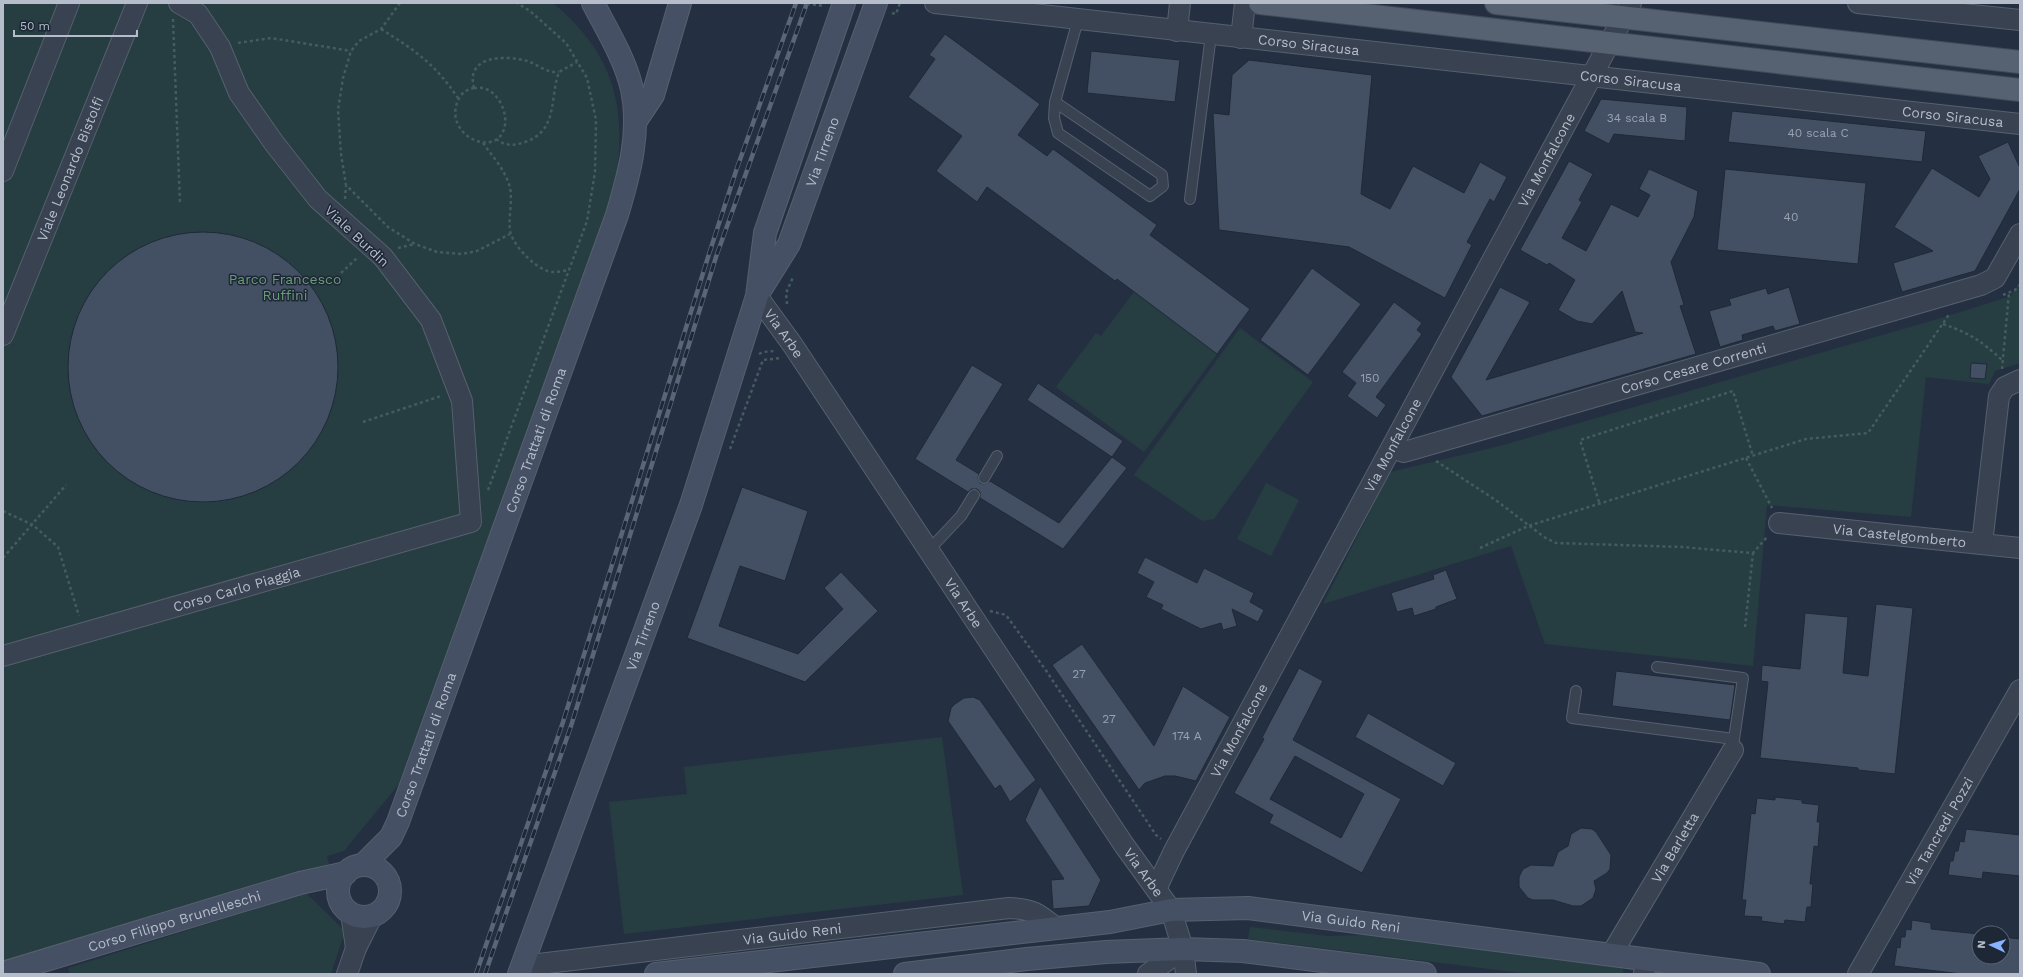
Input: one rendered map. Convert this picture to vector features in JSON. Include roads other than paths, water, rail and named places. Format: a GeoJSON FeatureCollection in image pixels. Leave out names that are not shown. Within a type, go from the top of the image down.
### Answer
{"type":"FeatureCollection","features":[{"type":"Feature","properties":{"kind":"main road"},"geometry":{"type":"LineString","coordinates":[[1260,3],[2020,90]]}},
{"type":"Feature","properties":{"kind":"main road"},"geometry":{"type":"LineString","coordinates":[[1496,3],[1627,10],[2020,62]]}},
{"type":"Feature","properties":{"kind":"street"},"geometry":{"type":"LineString","coordinates":[[3,171],[69,3]]}},
{"type":"Feature","properties":{"kind":"street","name":"Viale Leonardo Bistolfi"},"geometry":{"type":"LineString","coordinates":[[3,335],[137,3]]}},
{"type":"Feature","properties":{"kind":"street","name":"Corso Trattati di Roma"},"geometry":{"type":"LineString","coordinates":[[355,869],[391,837],[617,215],[629,174],[635,122],[632,90],[625,66],[592,3]]}},
{"type":"Feature","properties":{"kind":"street"},"geometry":{"type":"LineString","coordinates":[[635,122],[653,95],[680,3]]}},
{"type":"Feature","properties":{"kind":"street","name":"Via Tirreno"},"geometry":{"type":"LineString","coordinates":[[757,296],[789,244],[876,3]]}},
{"type":"Feature","properties":{"kind":"street","name":"Corso Siracusa"},"geometry":{"type":"LineString","coordinates":[[934,3],[1211,35],[1592,75],[2019,126]]}},
{"type":"Feature","properties":{"kind":"street"},"geometry":{"type":"LineString","coordinates":[[1177,31],[1180,3]]}},
{"type":"Feature","properties":{"kind":"street","name":"Corso Siracusa"},"geometry":{"type":"LineString","coordinates":[[1241,38],[1245,3]]}},
{"type":"Feature","properties":{"kind":"street"},"geometry":{"type":"LineString","coordinates":[[1858,3],[1950,8],[2020,20]]}},
{"type":"Feature","properties":{"kind":"street"},"geometry":{"type":"LineString","coordinates":[[2012,3],[2020,16]]}},
{"type":"Feature","properties":{"kind":"street","name":"Via Tirreno"},"geometry":{"type":"LineString","coordinates":[[521,970],[691,505],[757,296],[765,233],[834,4]]}},
{"type":"Feature","properties":{"kind":"street","name":"Viale Burdin"},"geometry":{"type":"LineString","coordinates":[[176,7],[198,14],[220,47],[239,93],[274,143],[318,199],[383,257],[431,320],[462,401],[471,522]]}},
{"type":"Feature","properties":{"kind":"street","name":"Via Monfalcone"},"geometry":{"type":"LineString","coordinates":[[1156,889],[1174,851],[1627,10]]}},
{"type":"Feature","properties":{"kind":"street","name":"Corso Cesare Correnti"},"geometry":{"type":"LineString","coordinates":[[1392,448],[1404,452],[1981,285],[1998,287],[2020,234]]}},
{"type":"Feature","properties":{"kind":"street","name":"Via Arbe"},"geometry":{"type":"LineString","coordinates":[[757,296],[792,344],[1124,845],[1171,910],[1183,949],[1186,974]]}},
{"type":"Feature","properties":{"kind":"street"},"geometry":{"type":"LineString","coordinates":[[1982,544],[1999,396],[2012,383]]}},
{"type":"Feature","properties":{"kind":"street","name":"Corso Carlo Piaggia"},"geometry":{"type":"LineString","coordinates":[[3,656],[471,522]]}},
{"type":"Feature","properties":{"kind":"street","name":"Via Castelgomberto"},"geometry":{"type":"LineString","coordinates":[[1780,523],[2020,548]]}},
{"type":"Feature","properties":{"kind":"street","name":"Via Tancredi Pozzi"},"geometry":{"type":"LineString","coordinates":[[1858,974],[2020,690]]}},
{"type":"Feature","properties":{"kind":"street","name":"Via Barletta"},"geometry":{"type":"LineString","coordinates":[[1611,955],[1733,744]]}},
{"type":"Feature","properties":{"kind":"street"},"geometry":{"type":"LineString","coordinates":[[300,884],[329,893],[346,907],[365,917],[372,916],[381,911],[387,905],[390,897],[388,882],[391,837]]}},
{"type":"Feature","properties":{"kind":"street"},"geometry":{"type":"LineString","coordinates":[[356,948],[339,884],[355,869],[378,868],[388,882]]}},
{"type":"Feature","properties":{"kind":"street","name":"Corso Filippo Brunelleschi"},"geometry":{"type":"LineString","coordinates":[[3,973],[355,869]]}},
{"type":"Feature","properties":{"kind":"street","name":"Via Guido Reni"},"geometry":{"type":"LineString","coordinates":[[521,970],[1009,908],[1027,909],[1037,912],[1056,928]]}},
{"type":"Feature","properties":{"kind":"street","name":"Via Guido Reni"},"geometry":{"type":"LineString","coordinates":[[656,974],[1110,922],[1171,910],[1248,908],[1611,955],[1645,966],[1759,974]]}},
{"type":"Feature","properties":{"kind":"street"},"geometry":{"type":"LineString","coordinates":[[347,974],[356,948],[372,916]]}},
{"type":"Feature","properties":{"kind":"street"},"geometry":{"type":"LineString","coordinates":[[1148,974],[1183,949]]}},
{"type":"Feature","properties":{"kind":"street"},"geometry":{"type":"LineString","coordinates":[[906,974],[1027,959],[1106,952],[1183,949],[1243,951],[1425,974]]}},
{"type":"Feature","properties":{"kind":"lane"},"geometry":{"type":"LineString","coordinates":[[1055,102],[1162,175],[1163,186],[1150,196],[1058,133],[1054,118],[1055,102],[1078,20]]}},
{"type":"Feature","properties":{"kind":"lane"},"geometry":{"type":"LineString","coordinates":[[1190,199],[1211,35]]}},
{"type":"Feature","properties":{"kind":"lane"},"geometry":{"type":"LineString","coordinates":[[984,478],[997,456]]}},
{"type":"Feature","properties":{"kind":"lane"},"geometry":{"type":"LineString","coordinates":[[928,551],[961,516],[974,495]]}},
{"type":"Feature","properties":{"kind":"lane","name":"Via Barletta"},"geometry":{"type":"LineString","coordinates":[[1657,667],[1743,678],[1733,744]]}},
{"type":"Feature","properties":{"kind":"lane"},"geometry":{"type":"LineString","coordinates":[[1576,691],[1572,718],[1733,744]]}},
{"type":"Feature","properties":{"kind":"railway"},"geometry":{"type":"LineString","coordinates":[[476,974],[563,722],[737,168],[796,3]]}},
{"type":"Feature","properties":{"kind":"railway"},"geometry":{"type":"LineString","coordinates":[[485,974],[571,726],[716,257],[807,3]]}},
{"type":"Feature","properties":{"kind":"park label","name":"Parco Francesco Ruffini"},"geometry":{"type":"Point","coordinates":[285,288]}}]}
